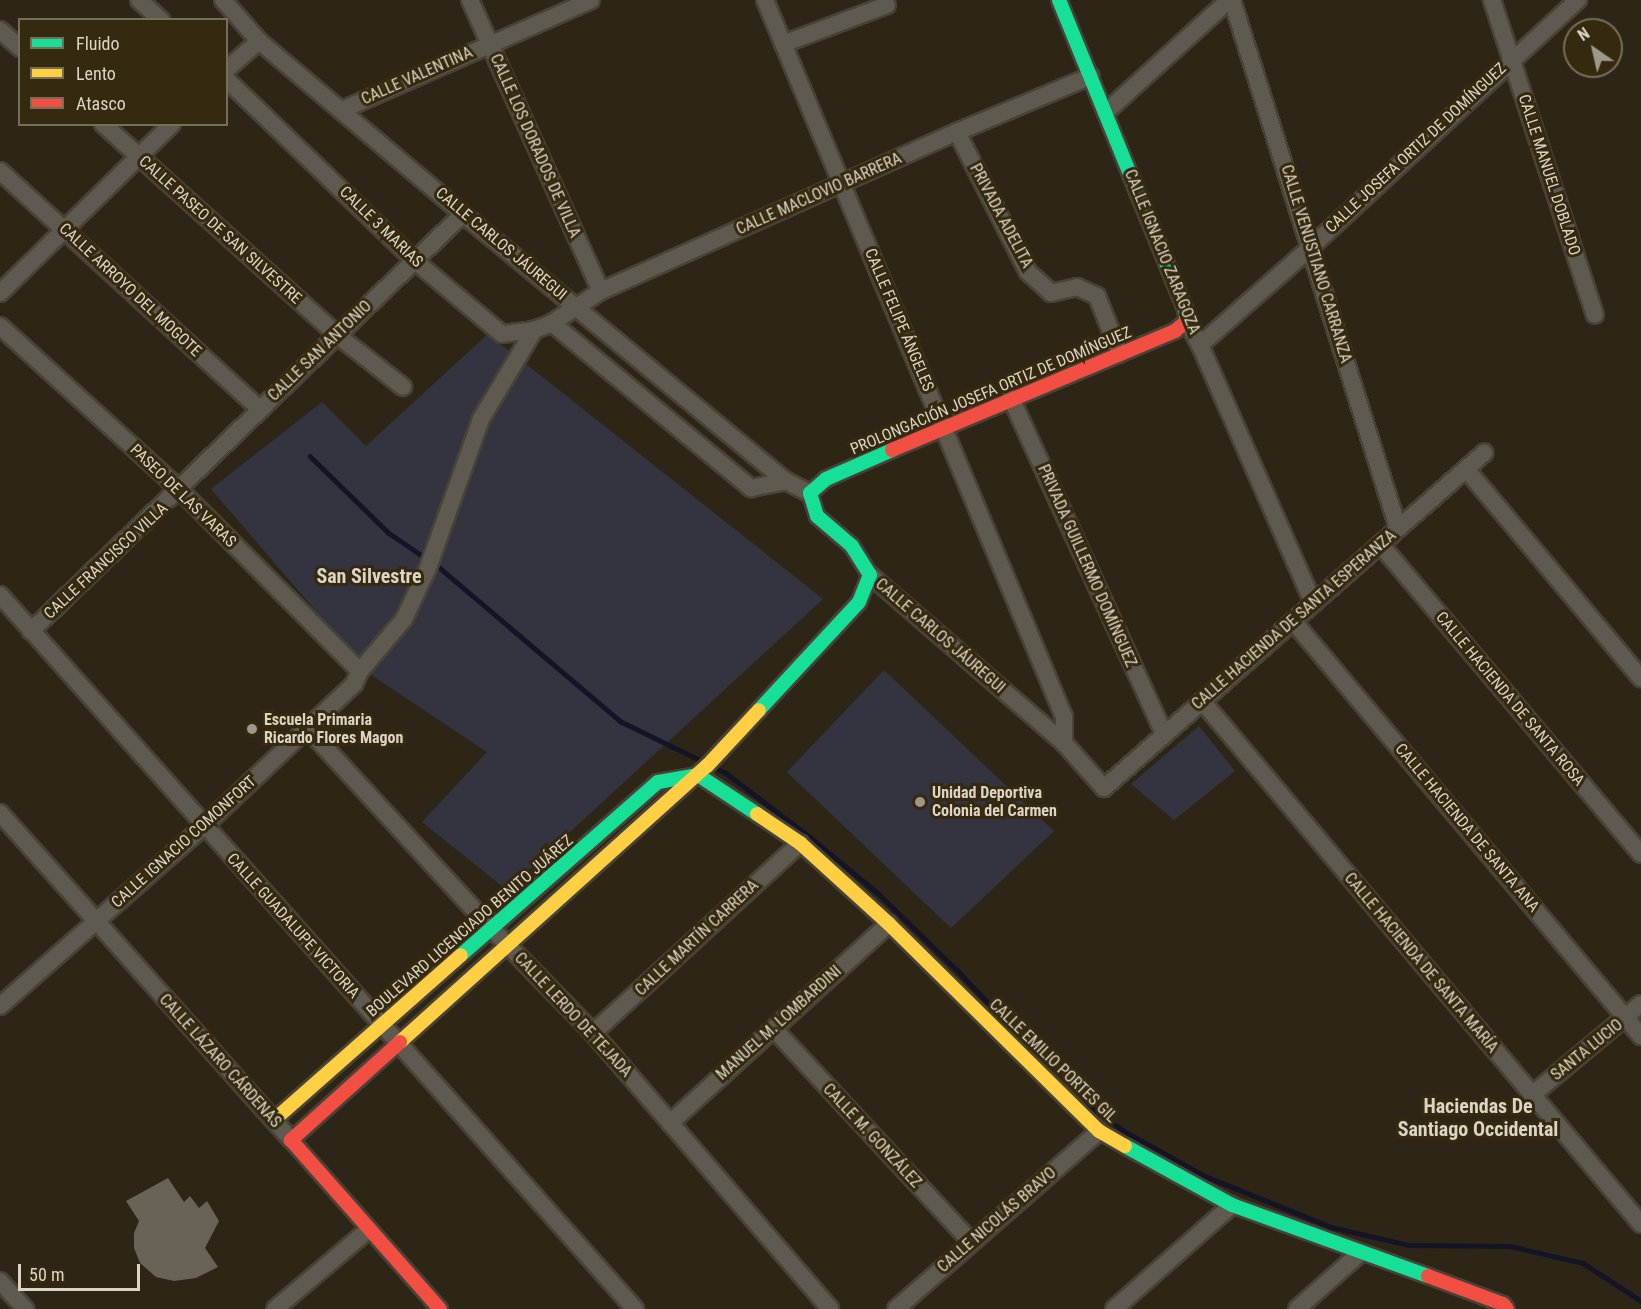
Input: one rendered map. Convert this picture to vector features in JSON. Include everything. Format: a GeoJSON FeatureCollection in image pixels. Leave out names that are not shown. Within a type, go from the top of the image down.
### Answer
{"type":"FeatureCollection","features":[{"type":"Feature","properties":{"kind":"street"},"geometry":{"type":"LineString","coordinates":[[139,0],[159,18]]}},
{"type":"Feature","properties":{"kind":"street","name":"CALLE CARLOS JÁUREGUI"},"geometry":{"type":"LineString","coordinates":[[223,0],[259,41],[463,214],[786,481],[810,493],[817,516],[852,546],[870,575],[1064,742],[1104,788]]}},
{"type":"Feature","properties":{"kind":"street","name":"CALLE LOS DORADOS DE VILLA"},"geometry":{"type":"LineString","coordinates":[[470,0],[601,291]]}},
{"type":"Feature","properties":{"kind":"street","name":"CALLE VALENTINA"},"geometry":{"type":"LineString","coordinates":[[342,110],[591,0]]}},
{"type":"Feature","properties":{"kind":"street","name":"CALLE FELIPE ÁNGELES"},"geometry":{"type":"LineString","coordinates":[[765,0],[1064,717],[1064,742]]}},
{"type":"Feature","properties":{"kind":"street","name":"CALLE IGNACIO ZARAGOZA"},"geometry":{"type":"LineString","coordinates":[[1059,0],[1185,309],[1187,321],[1200,345],[1313,602]]}},
{"type":"Feature","properties":{"kind":"street"},"geometry":{"type":"LineString","coordinates":[[1106,112],[1230,0]]}},
{"type":"Feature","properties":{"kind":"street","name":"CALLE VENUSTIANO CARRANZA"},"geometry":{"type":"LineString","coordinates":[[1230,0],[1311,247],[1398,528]]}},
{"type":"Feature","properties":{"kind":"street","name":"CALLE MANUEL DOBLADO"},"geometry":{"type":"LineString","coordinates":[[1492,0],[1595,315]]}},
{"type":"Feature","properties":{"kind":"street","name":"CALLE JOSEFA ORTIZ DE DOMÍNGUEZ"},"geometry":{"type":"LineString","coordinates":[[1200,345],[1311,247],[1578,0]]}},
{"type":"Feature","properties":{"kind":"street"},"geometry":{"type":"LineString","coordinates":[[783,44],[887,5]]}},
{"type":"Feature","properties":{"kind":"street"},"geometry":{"type":"LineString","coordinates":[[0,30],[18,46]]}},
{"type":"Feature","properties":{"kind":"street"},"geometry":{"type":"LineString","coordinates":[[228,67],[259,41]]}},
{"type":"Feature","properties":{"kind":"street","name":"CALLE MACLOVIO BARRERA"},"geometry":{"type":"LineString","coordinates":[[552,323],[601,291],[957,132],[1091,76]]}},
{"type":"Feature","properties":{"kind":"street","name":"CALLE 3 MARIAS"},"geometry":{"type":"LineString","coordinates":[[228,81],[414,260],[502,334],[534,330],[552,323]]}},
{"type":"Feature","properties":{"kind":"street","name":"CALLE PASEO DE SAN SILVESTRE"},"geometry":{"type":"LineString","coordinates":[[105,126],[337,335],[403,387]]}},
{"type":"Feature","properties":{"kind":"street"},"geometry":{"type":"LineString","coordinates":[[0,293],[170,126]]}},
{"type":"Feature","properties":{"kind":"street","name":"PRIVADA ADELITA"},"geometry":{"type":"LineString","coordinates":[[957,132],[1028,272],[1051,293],[1077,287],[1097,296],[1120,354]]}},
{"type":"Feature","properties":{"kind":"street","name":"CALLE ARROYO DEL MOGOTE"},"geometry":{"type":"LineString","coordinates":[[0,171],[260,409]]}},
{"type":"Feature","properties":{"kind":"street","name":"CALLE SAN ANTONIO"},"geometry":{"type":"LineString","coordinates":[[180,490],[260,409],[463,214]]}},
{"type":"Feature","properties":{"kind":"street","name":"PROLONGACIÓN JOSEFA ORTIZ DE DOMÍNGUEZ"},"geometry":{"type":"LineString","coordinates":[[810,493],[826,479],[1011,398],[1175,331],[1187,321]]}},
{"type":"Feature","properties":{"kind":"street","name":"CALLE CARLOS JÁUREGUI"},"geometry":{"type":"LineString","coordinates":[[552,323],[751,488],[786,481]]}},
{"type":"Feature","properties":{"kind":"street","name":"PASEO DE LAS VARAS"},"geometry":{"type":"LineString","coordinates":[[0,326],[180,490],[360,671]]}},
{"type":"Feature","properties":{"kind":"street","name":"CALLE IGNACIO COMONFORT"},"geometry":{"type":"LineString","coordinates":[[0,1006],[204,826],[354,684],[360,671],[404,619],[428,568],[481,419],[534,330]]}},
{"type":"Feature","properties":{"kind":"street","name":"PRIVADA GUILLERMO DOMÍNGUEZ"},"geometry":{"type":"LineString","coordinates":[[1011,398],[1164,734]]}},
{"type":"Feature","properties":{"kind":"street","name":"CALLE HACIENDA DE SANTA ESPERANZA"},"geometry":{"type":"LineString","coordinates":[[1104,788],[1484,453]]}},
{"type":"Feature","properties":{"kind":"street"},"geometry":{"type":"LineString","coordinates":[[1466,469],[1641,678]]}},
{"type":"Feature","properties":{"kind":"street","name":"CALLE FRANCISCO VILLA"},"geometry":{"type":"LineString","coordinates":[[32,631],[180,490]]}},
{"type":"Feature","properties":{"kind":"street","name":"CALLE HACIENDA DE SANTA ROSA"},"geometry":{"type":"LineString","coordinates":[[1380,544],[1641,854]]}},
{"type":"Feature","properties":{"kind":"street"},"geometry":{"type":"LineString","coordinates":[[291,1140],[702,771],[859,602],[870,575]]}},
{"type":"Feature","properties":{"kind":"street","name":"CALLE GUADALUPE VICTORIA"},"geometry":{"type":"LineString","coordinates":[[0,595],[635,1309]]}},
{"type":"Feature","properties":{"kind":"street","name":"CALLE HACIENDA DE SANTA ANA"},"geometry":{"type":"LineString","coordinates":[[1293,621],[1641,1036]]}},
{"type":"Feature","properties":{"kind":"street","name":"CALLE HACIENDA DE SANTA MARÍA"},"geometry":{"type":"LineString","coordinates":[[1202,701],[1641,1224]]}},
{"type":"Feature","properties":{"kind":"street","name":"CALLE LERDO DE TEJADA"},"geometry":{"type":"LineString","coordinates":[[308,729],[492,929],[593,1033],[830,1309]]}},
{"type":"Feature","properties":{"kind":"street","name":"BOULEVARD LICENCIADO BENITO JUÁREZ"},"geometry":{"type":"LineString","coordinates":[[274,1120],[658,782],[702,771]]}},
{"type":"Feature","properties":{"kind":"street","name":"CALLE EMILIO PORTES GIL"},"geometry":{"type":"LineString","coordinates":[[702,771],[800,843],[888,924],[1099,1131],[1232,1205],[1503,1304],[1507,1309]]}},
{"type":"Feature","properties":{"kind":"street","name":"CALLE LÁZARO CÁRDENAS"},"geometry":{"type":"LineString","coordinates":[[0,813],[440,1309]]}},
{"type":"Feature","properties":{"kind":"street","name":"CALLE MARTÍN CARRERA"},"geometry":{"type":"LineString","coordinates":[[593,1033],[800,843]]}},
{"type":"Feature","properties":{"kind":"street","name":"MANUEL M. LOMBARDINI"},"geometry":{"type":"LineString","coordinates":[[670,1123],[888,924]]}},
{"type":"Feature","properties":{"kind":"street","name":"SANTA LUCIO"},"geometry":{"type":"LineString","coordinates":[[1532,1095],[1641,1004]]}},
{"type":"Feature","properties":{"kind":"street","name":"CALLE M. GONZÁLEZ"},"geometry":{"type":"LineString","coordinates":[[774,1029],[971,1242]]}},
{"type":"Feature","properties":{"kind":"street","name":"CALLE NICOLÁS BRAVO"},"geometry":{"type":"LineString","coordinates":[[896,1309],[1099,1131]]}},
{"type":"Feature","properties":{"kind":"street"},"geometry":{"type":"LineString","coordinates":[[1114,1309],[1232,1205]]}},
{"type":"Feature","properties":{"kind":"street"},"geometry":{"type":"LineString","coordinates":[[274,1309],[368,1230]]}},
{"type":"Feature","properties":{"kind":"street"},"geometry":{"type":"LineString","coordinates":[[1297,1309],[1360,1253]]}},
{"type":"Feature","properties":{"kind":"street"},"geometry":{"type":"LineString","coordinates":[[0,1281],[25,1309]]}},
{"type":"Feature","properties":{"kind":"shaded area"},"geometry":{"type":"Polygon","coordinates":[[[488,334],[823,599],[507,890],[422,822],[487,752],[370,674],[211,489],[322,402],[366,446],[488,334]]]}},
{"type":"Feature","properties":{"kind":"shaded area","name":"Unidad Deportiva Colonia del Carmen"},"geometry":{"type":"Polygon","coordinates":[[[884,670],[1054,831],[951,928],[787,772],[884,670]]]}},
{"type":"Feature","properties":{"kind":"shaded area"},"geometry":{"type":"Polygon","coordinates":[[[1199,726],[1235,771],[1174,820],[1131,784],[1199,726]]]}},
{"type":"Feature","properties":{"kind":"building"},"geometry":{"type":"Polygon","coordinates":[[[168,1178],[184,1202],[190,1196],[199,1208],[207,1201],[219,1221],[205,1248],[218,1267],[196,1278],[174,1281],[156,1277],[140,1263],[134,1248],[134,1233],[139,1221],[126,1201],[168,1178]]]}},
{"type":"Feature","properties":{"kind":"waterway"},"geometry":{"type":"LineString","coordinates":[[310,456],[389,533],[427,559]]}},
{"type":"Feature","properties":{"kind":"waterway"},"geometry":{"type":"LineString","coordinates":[[434,563],[620,721],[704,762]]}},
{"type":"Feature","properties":{"kind":"waterway"},"geometry":{"type":"LineString","coordinates":[[714,767],[726,773],[810,837],[879,894],[959,972],[1034,1051]]}},
{"type":"Feature","properties":{"kind":"waterway"},"geometry":{"type":"LineString","coordinates":[[1084,1102],[1124,1131],[1205,1176],[1331,1227],[1409,1245],[1510,1246],[1583,1263],[1641,1301]]}},
{"type":"Feature","properties":{"kind":"traffic: fast"},"geometry":{"type":"LineString","coordinates":[[1059,0],[1185,309],[1187,321]]}},
{"type":"Feature","properties":{"kind":"traffic: fast"},"geometry":{"type":"LineString","coordinates":[[759,710],[859,602],[870,575],[852,546],[817,516],[810,493],[826,479],[892,450]]}},
{"type":"Feature","properties":{"kind":"traffic: fast"},"geometry":{"type":"LineString","coordinates":[[461,955],[658,782],[698,775],[757,814]]}},
{"type":"Feature","properties":{"kind":"traffic: fast"},"geometry":{"type":"LineString","coordinates":[[1125,1146],[1232,1205],[1428,1276]]}},
{"type":"Feature","properties":{"kind":"traffic: slow"},"geometry":{"type":"LineString","coordinates":[[400,1042],[707,766],[759,710]]}},
{"type":"Feature","properties":{"kind":"traffic: slow"},"geometry":{"type":"LineString","coordinates":[[757,814],[800,843],[889,924],[1099,1131],[1125,1146]]}},
{"type":"Feature","properties":{"kind":"traffic: slow"},"geometry":{"type":"LineString","coordinates":[[274,1120],[461,955]]}},
{"type":"Feature","properties":{"kind":"traffic: jam"},"geometry":{"type":"LineString","coordinates":[[892,450],[1175,331],[1187,321]]}},
{"type":"Feature","properties":{"kind":"traffic: jam"},"geometry":{"type":"LineString","coordinates":[[400,1042],[291,1140],[440,1309]]}},
{"type":"Feature","properties":{"kind":"traffic: jam"},"geometry":{"type":"LineString","coordinates":[[1428,1276],[1503,1304],[1507,1309]]}},
{"type":"Feature","properties":{"kind":"place","name":"Escuela Primaria Ricardo Flores Magon"},"geometry":{"type":"Point","coordinates":[252,729]}},
{"type":"Feature","properties":{"kind":"place","name":"Unidad Deportiva Colonia del Carmen"},"geometry":{"type":"Point","coordinates":[920,802]}},
{"type":"Feature","properties":{"kind":"district","name":"San Silvestre"},"geometry":{"type":"Point","coordinates":[369,576]}},
{"type":"Feature","properties":{"kind":"district","name":"Haciendas De Santiago Occidental"},"geometry":{"type":"Point","coordinates":[1478,1118]}}]}
